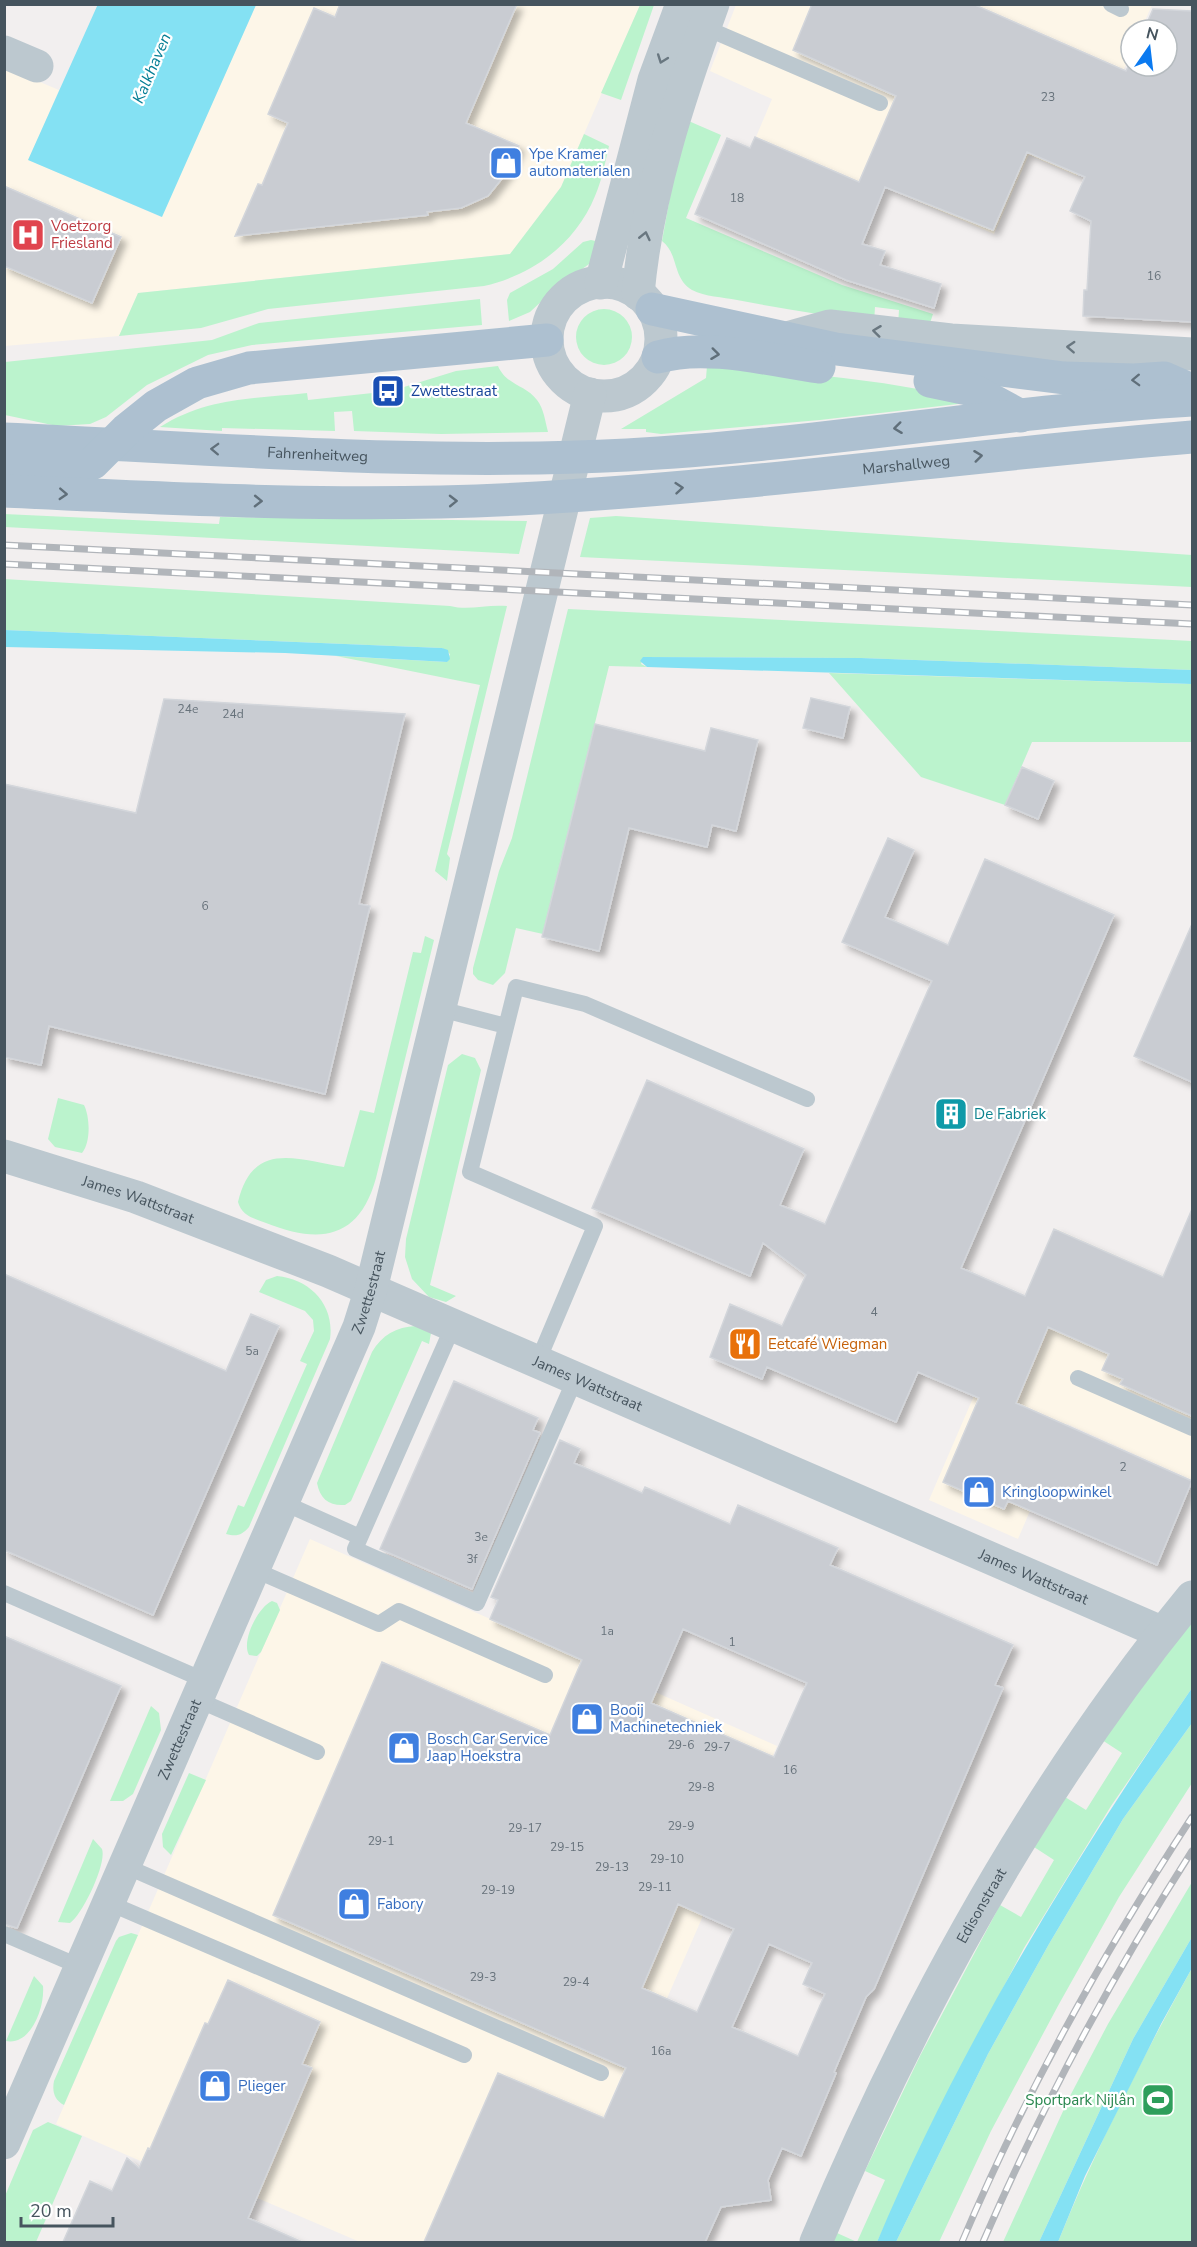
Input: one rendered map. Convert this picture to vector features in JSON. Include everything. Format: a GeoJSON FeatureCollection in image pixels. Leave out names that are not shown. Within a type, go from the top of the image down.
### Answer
{"type":"FeatureCollection","features":[{"type":"Feature","properties":{"kind":"main road"},"geometry":{"type":"LineString","coordinates":[[645,301],[784,339],[1004,372],[1094,380],[1164,378],[1192,390]]}},
{"type":"Feature","properties":{"kind":"main road"},"geometry":{"type":"LineString","coordinates":[[4,467],[76,469],[93,463],[156,406],[197,383],[249,368],[547,340]]}},
{"type":"Feature","properties":{"kind":"main road"},"geometry":{"type":"LineString","coordinates":[[658,357],[677,351],[699,352],[932,382],[973,390],[1019,414],[1065,447]]}},
{"type":"Feature","properties":{"kind":"main road"},"geometry":{"type":"LineString","coordinates":[[1019,414],[1192,400]]}},
{"type":"Feature","properties":{"kind":"main road","name":"Fahrenheitweg"},"geometry":{"type":"LineString","coordinates":[[4,439],[472,459],[525,459],[631,455],[743,446],[1019,414]]}},
{"type":"Feature","properties":{"kind":"main road","name":"Marshallweg"},"geometry":{"type":"LineString","coordinates":[[4,491],[340,502],[515,499],[621,493],[782,479],[1065,447],[1192,437]]}},
{"type":"Feature","properties":{"kind":"street"},"geometry":{"type":"LineString","coordinates":[[601,283],[654,80],[696,12]]}},
{"type":"Feature","properties":{"kind":"street"},"geometry":{"type":"LineString","coordinates":[[645,301],[620,285],[601,283],[584,286],[569,294],[553,315],[547,340],[549,355],[564,380],[576,389],[590,394],[607,396],[624,393],[639,384],[650,372],[658,357],[661,341],[645,301],[642,244],[682,88],[696,12]]}},
{"type":"Feature","properties":{"kind":"street"},"geometry":{"type":"LineString","coordinates":[[4,52],[37,66]]}},
{"type":"Feature","properties":{"kind":"street"},"geometry":{"type":"LineString","coordinates":[[784,339],[830,326],[951,340],[1192,354]]}},
{"type":"Feature","properties":{"kind":"street","name":"Zwettestraat"},"geometry":{"type":"LineString","coordinates":[[4,2143],[346,1359],[371,1289],[590,394]]}},
{"type":"Feature","properties":{"kind":"street","name":"James Wattstraat"},"geometry":{"type":"LineString","coordinates":[[4,1156],[136,1197],[371,1289],[1163,1632]]}},
{"type":"Feature","properties":{"kind":"street","name":"Edisonstraat"},"geometry":{"type":"LineString","coordinates":[[816,2242],[877,2110],[974,1921],[1087,1735],[1163,1632],[1192,1597]]}},
{"type":"Feature","properties":{"kind":"lane"},"geometry":{"type":"LineString","coordinates":[[696,12],[880,103]]}},
{"type":"Feature","properties":{"kind":"lane"},"geometry":{"type":"LineString","coordinates":[[538,1361],[596,1226],[470,1172],[516,987],[585,1004],[807,1099]]}},
{"type":"Feature","properties":{"kind":"lane"},"geometry":{"type":"LineString","coordinates":[[440,1009],[506,1026]]}},
{"type":"Feature","properties":{"kind":"lane"},"geometry":{"type":"LineString","coordinates":[[454,1324],[355,1549],[477,1602],[576,1377]]}},
{"type":"Feature","properties":{"kind":"lane"},"geometry":{"type":"LineString","coordinates":[[1078,1378],[1192,1428]]}},
{"type":"Feature","properties":{"kind":"lane"},"geometry":{"type":"LineString","coordinates":[[284,1503],[360,1537]]}},
{"type":"Feature","properties":{"kind":"lane"},"geometry":{"type":"LineString","coordinates":[[255,1570],[379,1624],[399,1611],[545,1675]]}},
{"type":"Feature","properties":{"kind":"lane"},"geometry":{"type":"LineString","coordinates":[[4,1593],[202,1690],[317,1752]]}},
{"type":"Feature","properties":{"kind":"lane"},"geometry":{"type":"LineString","coordinates":[[125,1866],[601,2073]]}},
{"type":"Feature","properties":{"kind":"lane"},"geometry":{"type":"LineString","coordinates":[[109,1903],[464,2055]]}},
{"type":"Feature","properties":{"kind":"lane"},"geometry":{"type":"LineString","coordinates":[[4,1934],[81,1967]]}},
{"type":"Feature","properties":{"kind":"shaded area"},"geometry":{"type":"Polygon","coordinates":[[[256,5],[640,5],[561,187],[510,254],[138,293],[119,336],[5,346],[4,67],[59,90],[29,160],[161,217],[256,5]]]}},
{"type":"Feature","properties":{"kind":"shaded area"},"geometry":{"type":"Polygon","coordinates":[[[736,5],[1152,5],[1146,18],[1119,18],[1120,78],[1077,176],[1029,155],[994,234],[861,177],[859,182],[756,137],[772,99],[710,71],[736,5]]]}},
{"type":"Feature","properties":{"kind":"shaded area"},"geometry":{"type":"Polygon","coordinates":[[[1054,1228],[1192,1289],[1192,1480],[1067,1424],[1018,1539],[929,1500],[976,1391],[985,1388],[1054,1228]]]}},
{"type":"Feature","properties":{"kind":"shaded area"},"geometry":{"type":"Polygon","coordinates":[[[310,1539],[777,1746],[631,2081],[621,2077],[549,2242],[360,2242],[255,2197],[250,2209],[56,2124],[310,1539]]]}},
{"type":"Feature","properties":{"kind":"green space"},"geometry":{"type":"Polygon","coordinates":[[[640,5],[654,5],[621,100],[601,93],[640,5]]]}},
{"type":"Feature","properties":{"kind":"green space"},"geometry":{"type":"Polygon","coordinates":[[[684,119],[721,135],[686,218],[842,285],[933,314],[928,329],[898,325],[899,310],[875,307],[874,322],[708,295],[692,290],[686,285],[678,273],[671,252],[662,241],[684,119]]]}},
{"type":"Feature","properties":{"kind":"green space"},"geometry":{"type":"Polygon","coordinates":[[[584,134],[609,146],[595,196],[577,228],[564,242],[536,265],[519,274],[484,286],[268,309],[201,328],[119,336],[138,293],[510,254],[561,187],[584,134]]]}},
{"type":"Feature","properties":{"kind":"green space"},"geometry":{"type":"Polygon","coordinates":[[[591,240],[600,242],[593,261],[560,284],[530,312],[509,321],[507,300],[510,293],[553,269],[583,242],[591,240]]]}},
{"type":"Feature","properties":{"kind":"green space"},"geometry":{"type":"Polygon","coordinates":[[[480,299],[482,325],[252,345],[208,355],[147,385],[106,417],[90,424],[57,426],[5,415],[5,362],[212,340],[259,323],[480,299]]]}},
{"type":"Feature","properties":{"kind":"green space"},"geometry":{"type":"Polygon","coordinates":[[[604,309],[615,311],[624,317],[630,326],[632,337],[630,348],[624,357],[615,363],[604,365],[593,363],[584,357],[578,348],[576,337],[578,326],[584,317],[593,311],[604,309]]]}},
{"type":"Feature","properties":{"kind":"green space"},"geometry":{"type":"Polygon","coordinates":[[[498,366],[506,377],[537,400],[543,411],[548,432],[441,434],[354,431],[352,411],[334,412],[335,431],[222,428],[222,431],[160,427],[196,410],[231,401],[307,393],[308,400],[391,391],[456,371],[498,366]]]}},
{"type":"Feature","properties":{"kind":"green space"},"geometry":{"type":"Polygon","coordinates":[[[707,366],[876,382],[975,402],[820,420],[661,434],[646,432],[646,429],[621,429],[706,378],[707,366]]]}},
{"type":"Feature","properties":{"kind":"green space"},"geometry":{"type":"Polygon","coordinates":[[[4,514],[219,524],[220,517],[527,521],[519,554],[5,527],[4,514]]]}},
{"type":"Feature","properties":{"kind":"green space"},"geometry":{"type":"Polygon","coordinates":[[[616,516],[1192,555],[1192,587],[580,557],[590,518],[616,516]]]}},
{"type":"Feature","properties":{"kind":"green space"},"geometry":{"type":"Polygon","coordinates":[[[4,579],[464,608],[507,606],[447,854],[450,858],[447,881],[435,871],[480,685],[336,656],[447,662],[450,654],[442,648],[5,630],[4,579]]]}},
{"type":"Feature","properties":{"kind":"green space"},"geometry":{"type":"Polygon","coordinates":[[[568,609],[1192,641],[1192,670],[861,658],[644,657],[641,664],[647,667],[609,666],[543,934],[516,928],[505,973],[493,985],[478,980],[473,974],[473,968],[499,871],[512,838],[568,609]]]}},
{"type":"Feature","properties":{"kind":"green space"},"geometry":{"type":"Polygon","coordinates":[[[829,673],[1192,684],[1192,742],[1032,742],[1005,805],[921,777],[829,673]]]}},
{"type":"Feature","properties":{"kind":"green space"},"geometry":{"type":"Polygon","coordinates":[[[425,936],[434,940],[369,1199],[348,1225],[334,1232],[320,1234],[303,1234],[285,1230],[249,1216],[238,1202],[245,1182],[254,1169],[266,1161],[294,1158],[344,1167],[360,1110],[374,1113],[413,952],[421,953],[425,936]]]}},
{"type":"Feature","properties":{"kind":"green space"},"geometry":{"type":"Polygon","coordinates":[[[462,1054],[475,1058],[481,1070],[430,1285],[456,1296],[446,1302],[429,1297],[412,1279],[405,1257],[406,1239],[448,1065],[462,1054]]]}},
{"type":"Feature","properties":{"kind":"green space"},"geometry":{"type":"Polygon","coordinates":[[[58,1098],[84,1105],[89,1129],[87,1143],[82,1153],[55,1147],[48,1139],[58,1098]]]}},
{"type":"Feature","properties":{"kind":"green space"},"geometry":{"type":"Polygon","coordinates":[[[277,1276],[300,1282],[318,1296],[328,1315],[331,1327],[330,1339],[249,1527],[239,1535],[230,1535],[226,1534],[238,1505],[244,1507],[307,1364],[300,1361],[314,1331],[313,1320],[305,1311],[259,1292],[266,1280],[277,1276]]]}},
{"type":"Feature","properties":{"kind":"green space"},"geometry":{"type":"Polygon","coordinates":[[[416,1326],[431,1333],[429,1344],[422,1341],[351,1501],[345,1505],[330,1503],[320,1493],[317,1483],[372,1352],[390,1333],[416,1326]]]}},
{"type":"Feature","properties":{"kind":"green space"},"geometry":{"type":"Polygon","coordinates":[[[272,1601],[277,1603],[280,1610],[261,1652],[257,1656],[249,1655],[247,1642],[252,1625],[261,1610],[272,1601]]]}},
{"type":"Feature","properties":{"kind":"green space"},"geometry":{"type":"Polygon","coordinates":[[[1192,1621],[1192,1688],[1111,1806],[1024,1948],[934,2119],[877,2242],[857,2242],[885,2180],[865,2171],[920,2056],[1000,1905],[1021,1917],[1054,1860],[1034,1847],[1065,1797],[1086,1810],[1122,1753],[1102,1740],[1192,1621]]]}},
{"type":"Feature","properties":{"kind":"green space"},"geometry":{"type":"Polygon","coordinates":[[[151,1706],[159,1713],[161,1730],[133,1794],[123,1801],[110,1801],[151,1706]]]}},
{"type":"Feature","properties":{"kind":"green space"},"geometry":{"type":"Polygon","coordinates":[[[1192,1723],[1192,1783],[1119,1897],[1059,2004],[991,2131],[939,2242],[896,2242],[988,2054],[1049,1944],[1123,1819],[1192,1723]]]}},
{"type":"Feature","properties":{"kind":"green space"},"geometry":{"type":"Polygon","coordinates":[[[189,1773],[206,1780],[171,1855],[163,1847],[162,1834],[189,1773]]]}},
{"type":"Feature","properties":{"kind":"green space"},"geometry":{"type":"Polygon","coordinates":[[[93,1839],[102,1849],[103,1856],[93,1888],[81,1910],[70,1923],[58,1922],[93,1839]]]}},
{"type":"Feature","properties":{"kind":"green space"},"geometry":{"type":"Polygon","coordinates":[[[1192,1882],[1192,1937],[1133,2039],[1039,2242],[1003,2242],[1070,2096],[1108,2024],[1192,1882]]]}},
{"type":"Feature","properties":{"kind":"green space"},"geometry":{"type":"Polygon","coordinates":[[[131,1933],[138,1935],[64,2105],[54,2095],[54,2081],[116,1941],[119,1937],[131,1933]]]}},
{"type":"Feature","properties":{"kind":"green space","name":"Sportpark Nijlân"},"geometry":{"type":"Polygon","coordinates":[[[1192,1968],[1192,2242],[1058,2242],[1121,2103],[1192,1968]]]}},
{"type":"Feature","properties":{"kind":"green space"},"geometry":{"type":"Polygon","coordinates":[[[34,1976],[43,1986],[39,2014],[35,2023],[23,2037],[15,2041],[6,2041],[34,1976]]]}},
{"type":"Feature","properties":{"kind":"green space"},"geometry":{"type":"Polygon","coordinates":[[[48,2122],[82,2136],[36,2242],[5,2242],[5,2196],[33,2130],[48,2122]]]}},
{"type":"Feature","properties":{"kind":"green space"},"geometry":{"type":"Polygon","coordinates":[[[837,2233],[857,2242],[833,2242],[837,2233]]]}},
{"type":"Feature","properties":{"kind":"water","name":"Kalkhaven"},"geometry":{"type":"Polygon","coordinates":[[[98,4],[256,5],[162,217],[28,160],[98,4]]]}},
{"type":"Feature","properties":{"kind":"water"},"geometry":{"type":"Polygon","coordinates":[[[5,630],[442,648],[448,650],[450,659],[447,662],[285,653],[5,647],[5,630]]]}},
{"type":"Feature","properties":{"kind":"water"},"geometry":{"type":"Polygon","coordinates":[[[643,657],[861,658],[1192,670],[1192,684],[647,667],[640,661],[643,657]]]}},
{"type":"Feature","properties":{"kind":"water"},"geometry":{"type":"Polygon","coordinates":[[[1192,1688],[1192,1723],[1123,1819],[1049,1944],[988,2054],[896,2242],[877,2242],[944,2097],[1020,1957],[1103,1821],[1192,1688]]]}},
{"type":"Feature","properties":{"kind":"water"},"geometry":{"type":"Polygon","coordinates":[[[1192,1937],[1192,1968],[1161,2024],[1085,2176],[1058,2242],[1039,2242],[1133,2039],[1192,1937]]]}},
{"type":"Feature","properties":{"kind":"building"},"geometry":{"type":"Polygon","coordinates":[[[340,4],[517,4],[466,123],[519,146],[508,171],[488,196],[461,208],[427,212],[428,215],[235,236],[258,184],[262,185],[288,123],[268,114],[314,8],[335,17],[340,4]]]}},
{"type":"Feature","properties":{"kind":"building"},"geometry":{"type":"Polygon","coordinates":[[[812,4],[973,4],[1119,68],[1119,78],[1179,78],[1179,18],[1149,18],[1153,9],[1192,11],[1192,322],[1083,316],[1084,290],[1087,290],[1091,221],[1070,211],[1085,177],[1027,152],[993,230],[885,187],[862,244],[885,251],[880,265],[941,284],[934,308],[846,280],[695,214],[727,138],[750,148],[755,137],[859,182],[896,96],[793,50],[812,4]]]}},
{"type":"Feature","properties":{"kind":"building"},"geometry":{"type":"Polygon","coordinates":[[[4,186],[121,237],[92,303],[4,266],[4,186]]]}},
{"type":"Feature","properties":{"kind":"building"},"geometry":{"type":"Polygon","coordinates":[[[811,698],[850,707],[843,738],[803,728],[811,698]]]}},
{"type":"Feature","properties":{"kind":"building"},"geometry":{"type":"Polygon","coordinates":[[[164,699],[405,714],[359,904],[370,906],[325,1094],[49,1026],[41,1065],[4,1057],[4,784],[136,813],[164,699]]]}},
{"type":"Feature","properties":{"kind":"building"},"geometry":{"type":"Polygon","coordinates":[[[595,724],[705,751],[711,728],[758,740],[736,831],[712,825],[707,847],[629,828],[599,951],[542,937],[595,724]]]}},
{"type":"Feature","properties":{"kind":"building"},"geometry":{"type":"Polygon","coordinates":[[[1022,767],[1054,781],[1038,819],[1005,805],[1022,767]]]}},
{"type":"Feature","properties":{"kind":"building","name":"De Fabriek"},"geometry":{"type":"Polygon","coordinates":[[[888,838],[914,850],[885,917],[948,945],[985,859],[1114,915],[961,1268],[1025,1296],[1054,1229],[1163,1277],[1192,1209],[1192,1416],[1120,1384],[1123,1379],[1102,1370],[1109,1354],[1048,1327],[1016,1403],[1192,1481],[1157,1565],[1008,1501],[1004,1509],[943,1482],[979,1398],[918,1372],[896,1422],[767,1367],[762,1379],[710,1357],[730,1304],[782,1326],[806,1275],[763,1243],[750,1276],[592,1208],[647,1080],[804,1149],[780,1205],[825,1224],[932,981],[842,942],[888,838]]]}},
{"type":"Feature","properties":{"kind":"building"},"geometry":{"type":"Polygon","coordinates":[[[1192,924],[1192,1082],[1134,1056],[1192,924]]]}},
{"type":"Feature","properties":{"kind":"building"},"geometry":{"type":"Polygon","coordinates":[[[4,1274],[226,1371],[251,1314],[279,1326],[153,1615],[4,1550],[4,1274]]]}},
{"type":"Feature","properties":{"kind":"building"},"geometry":{"type":"Polygon","coordinates":[[[454,1381],[538,1418],[533,1430],[540,1433],[472,1589],[380,1549],[454,1381]]]}},
{"type":"Feature","properties":{"kind":"building"},"geometry":{"type":"Polygon","coordinates":[[[560,1440],[580,1449],[574,1463],[642,1493],[645,1487],[730,1524],[738,1505],[838,1548],[830,1565],[1013,1645],[995,1685],[1003,1688],[874,1989],[866,1997],[801,2156],[782,2148],[768,2180],[771,2200],[721,2207],[705,2242],[424,2242],[498,2073],[604,2118],[626,2068],[273,1915],[382,1662],[550,1735],[582,1660],[490,1619],[498,1600],[491,1597],[560,1440]],[[683,1629],[651,1703],[774,1757],[807,1683],[683,1629]],[[678,1904],[642,1988],[697,2012],[734,1929],[678,1904]],[[769,1944],[732,2027],[798,2056],[825,1994],[803,1984],[812,1963],[769,1944]]]}},
{"type":"Feature","properties":{"kind":"building"},"geometry":{"type":"Polygon","coordinates":[[[4,1636],[121,1686],[17,1928],[4,1924],[4,1636]]]}},
{"type":"Feature","properties":{"kind":"building"},"geometry":{"type":"Polygon","coordinates":[[[228,1980],[320,2022],[302,2064],[312,2068],[248,2218],[302,2242],[63,2242],[90,2181],[112,2191],[127,2158],[139,2168],[148,2148],[150,2149],[205,2023],[208,2024],[228,1980]]]}},
{"type":"Feature","properties":{"kind":"railway"},"geometry":{"type":"LineString","coordinates":[[4,545],[1192,605]]}},
{"type":"Feature","properties":{"kind":"railway"},"geometry":{"type":"LineString","coordinates":[[4,564],[1192,624]]}},
{"type":"Feature","properties":{"kind":"railway"},"geometry":{"type":"LineString","coordinates":[[962,2242],[1012,2132],[1068,2024],[1128,1919],[1192,1817]]}},
{"type":"Feature","properties":{"kind":"railway"},"geometry":{"type":"LineString","coordinates":[[983,2242],[1029,2141],[1080,2042],[1162,1898],[1192,1851]]}},
{"type":"Feature","properties":{"kind":"place","name":"Ype Kramer automaterialen"},"geometry":{"type":"Point","coordinates":[506,163]}},
{"type":"Feature","properties":{"kind":"place","name":"Voetzorg Friesland"},"geometry":{"type":"Point","coordinates":[28,235]}},
{"type":"Feature","properties":{"kind":"place","name":"Zwettestraat"},"geometry":{"type":"Point","coordinates":[388,391]}},
{"type":"Feature","properties":{"kind":"place","name":"De Fabriek"},"geometry":{"type":"Point","coordinates":[951,1114]}},
{"type":"Feature","properties":{"kind":"place","name":"Eetcafé Wiegman"},"geometry":{"type":"Point","coordinates":[745,1344]}},
{"type":"Feature","properties":{"kind":"place","name":"Kringloopwinkel"},"geometry":{"type":"Point","coordinates":[979,1492]}},
{"type":"Feature","properties":{"kind":"place","name":"Booij Machinetechniek"},"geometry":{"type":"Point","coordinates":[587,1719]}},
{"type":"Feature","properties":{"kind":"place","name":"Bosch Car Service Jaap Hoekstra"},"geometry":{"type":"Point","coordinates":[404,1748]}},
{"type":"Feature","properties":{"kind":"place","name":"Fabory"},"geometry":{"type":"Point","coordinates":[354,1904]}},
{"type":"Feature","properties":{"kind":"place","name":"Plieger"},"geometry":{"type":"Point","coordinates":[215,2086]}},
{"type":"Feature","properties":{"kind":"place","name":"Sportpark Nijlân"},"geometry":{"type":"Point","coordinates":[1158,2100]}}]}
